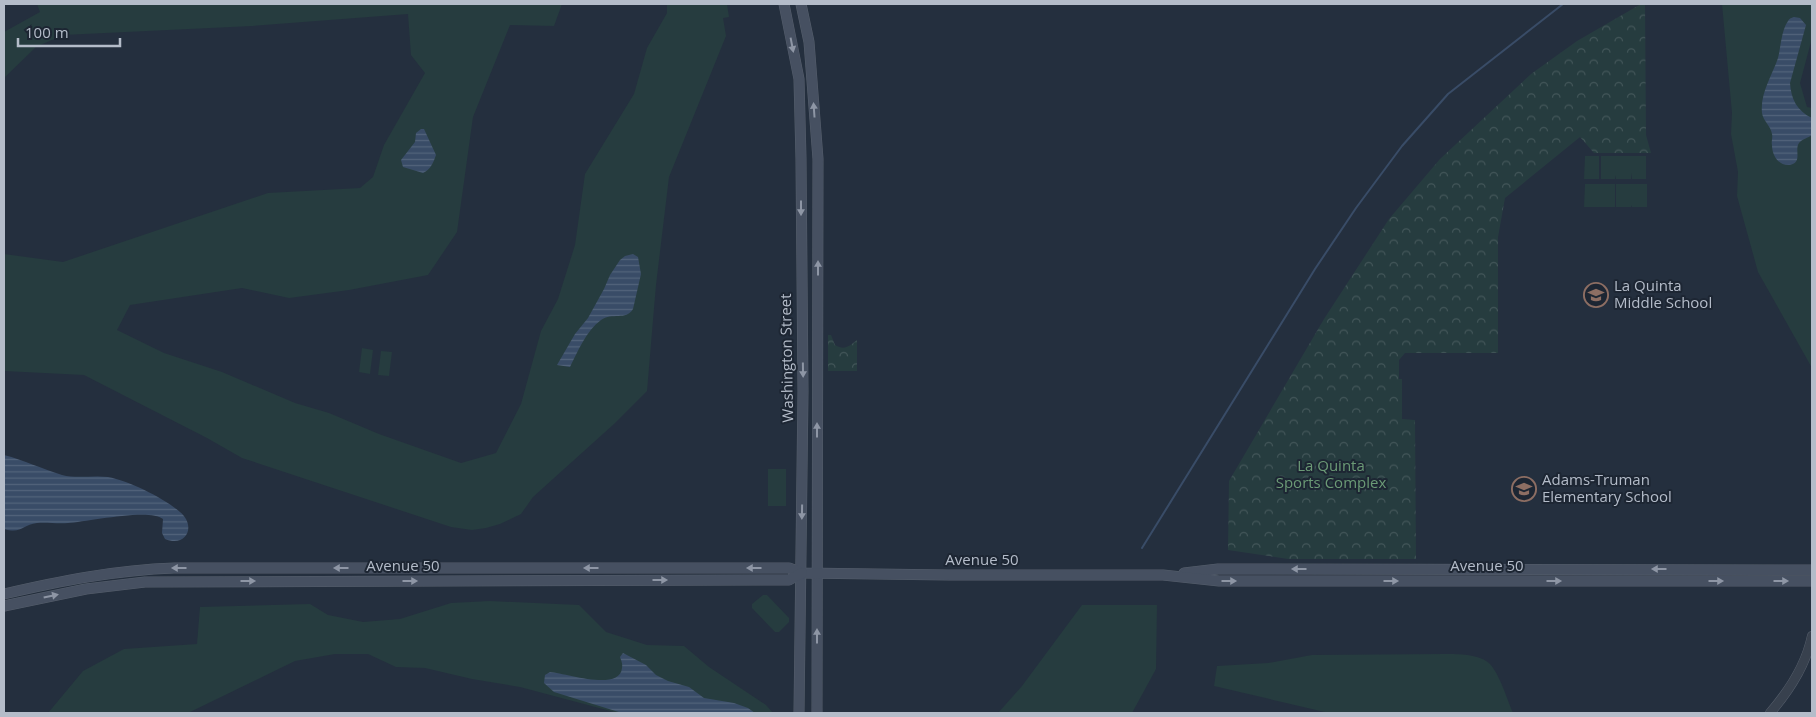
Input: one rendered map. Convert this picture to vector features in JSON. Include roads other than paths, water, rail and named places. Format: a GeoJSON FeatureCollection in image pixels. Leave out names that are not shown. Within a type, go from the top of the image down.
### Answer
{"type":"FeatureCollection","features":[{"type":"Feature","properties":{"kind":"main road","name":"Washington Street"},"geometry":{"type":"LineString","coordinates":[[784,4],[799,86],[803,391],[799,713]]}},
{"type":"Feature","properties":{"kind":"main road","name":"Washington Street"},"geometry":{"type":"LineString","coordinates":[[801,4],[808,42],[818,159],[817,713]]}},
{"type":"Feature","properties":{"kind":"main road","name":"Avenue 50"},"geometry":{"type":"LineString","coordinates":[[4,594],[99,574],[140,569],[174,568],[789,568],[802,572],[949,575],[1163,575],[1228,569],[1812,570]]}},
{"type":"Feature","properties":{"kind":"main road","name":"Avenue 50"},"geometry":{"type":"LineString","coordinates":[[4,606],[86,589],[145,582],[789,580],[802,572]]}},
{"type":"Feature","properties":{"kind":"main road","name":"Avenue 50"},"geometry":{"type":"LineString","coordinates":[[1163,575],[1228,581],[1812,581]]}},
{"type":"Feature","properties":{"kind":"main road"},"geometry":{"type":"LineString","coordinates":[[25,589],[28,601]]}},
{"type":"Feature","properties":{"kind":"street"},"geometry":{"type":"LineString","coordinates":[[1770,713],[1782,699],[1801,668],[1812,636]]}},
{"type":"Feature","properties":{"kind":"water"},"geometry":{"type":"Polygon","coordinates":[[[1794,17],[1800,18],[1806,25],[1790,83],[1793,99],[1796,104],[1802,112],[1812,118],[1812,135],[1799,143],[1796,161],[1786,165],[1779,162],[1773,153],[1772,135],[1763,116],[1762,106],[1765,92],[1778,58],[1784,29],[1789,20],[1794,17]]]}},
{"type":"Feature","properties":{"kind":"water"},"geometry":{"type":"Polygon","coordinates":[[[424,129],[436,155],[430,168],[423,173],[403,167],[401,160],[415,142],[416,133],[424,129]]]}},
{"type":"Feature","properties":{"kind":"water"},"geometry":{"type":"Polygon","coordinates":[[[633,254],[638,257],[641,274],[633,309],[627,315],[601,320],[587,335],[570,367],[557,365],[575,334],[588,318],[610,275],[620,260],[625,256],[633,254]]]}},
{"type":"Feature","properties":{"kind":"water"},"geometry":{"type":"Polygon","coordinates":[[[4,455],[62,475],[73,477],[108,477],[136,486],[165,501],[180,512],[188,523],[187,534],[179,541],[165,539],[162,533],[163,519],[145,515],[117,516],[68,523],[37,523],[18,530],[4,529],[4,455]]]}},
{"type":"Feature","properties":{"kind":"water"},"geometry":{"type":"Polygon","coordinates":[[[623,653],[646,665],[656,675],[668,681],[689,687],[704,698],[734,703],[748,708],[755,713],[622,713],[554,692],[544,683],[545,675],[550,672],[591,679],[612,679],[619,675],[622,668],[620,657],[623,653]]]}},
{"type":"Feature","properties":{"kind":"waterway"},"geometry":{"type":"LineString","coordinates":[[1142,548],[1315,269],[1356,208],[1402,146],[1448,94],[1563,4]]}},
{"type":"Feature","properties":{"kind":"place","name":"La Quinta Middle School"},"geometry":{"type":"Point","coordinates":[1596,295]}},
{"type":"Feature","properties":{"kind":"place","name":"Adams-Truman Elementary School"},"geometry":{"type":"Point","coordinates":[1524,489]}},
{"type":"Feature","properties":{"kind":"park label","name":"La Quinta Sports Complex"},"geometry":{"type":"Point","coordinates":[1331,474]}}]}
